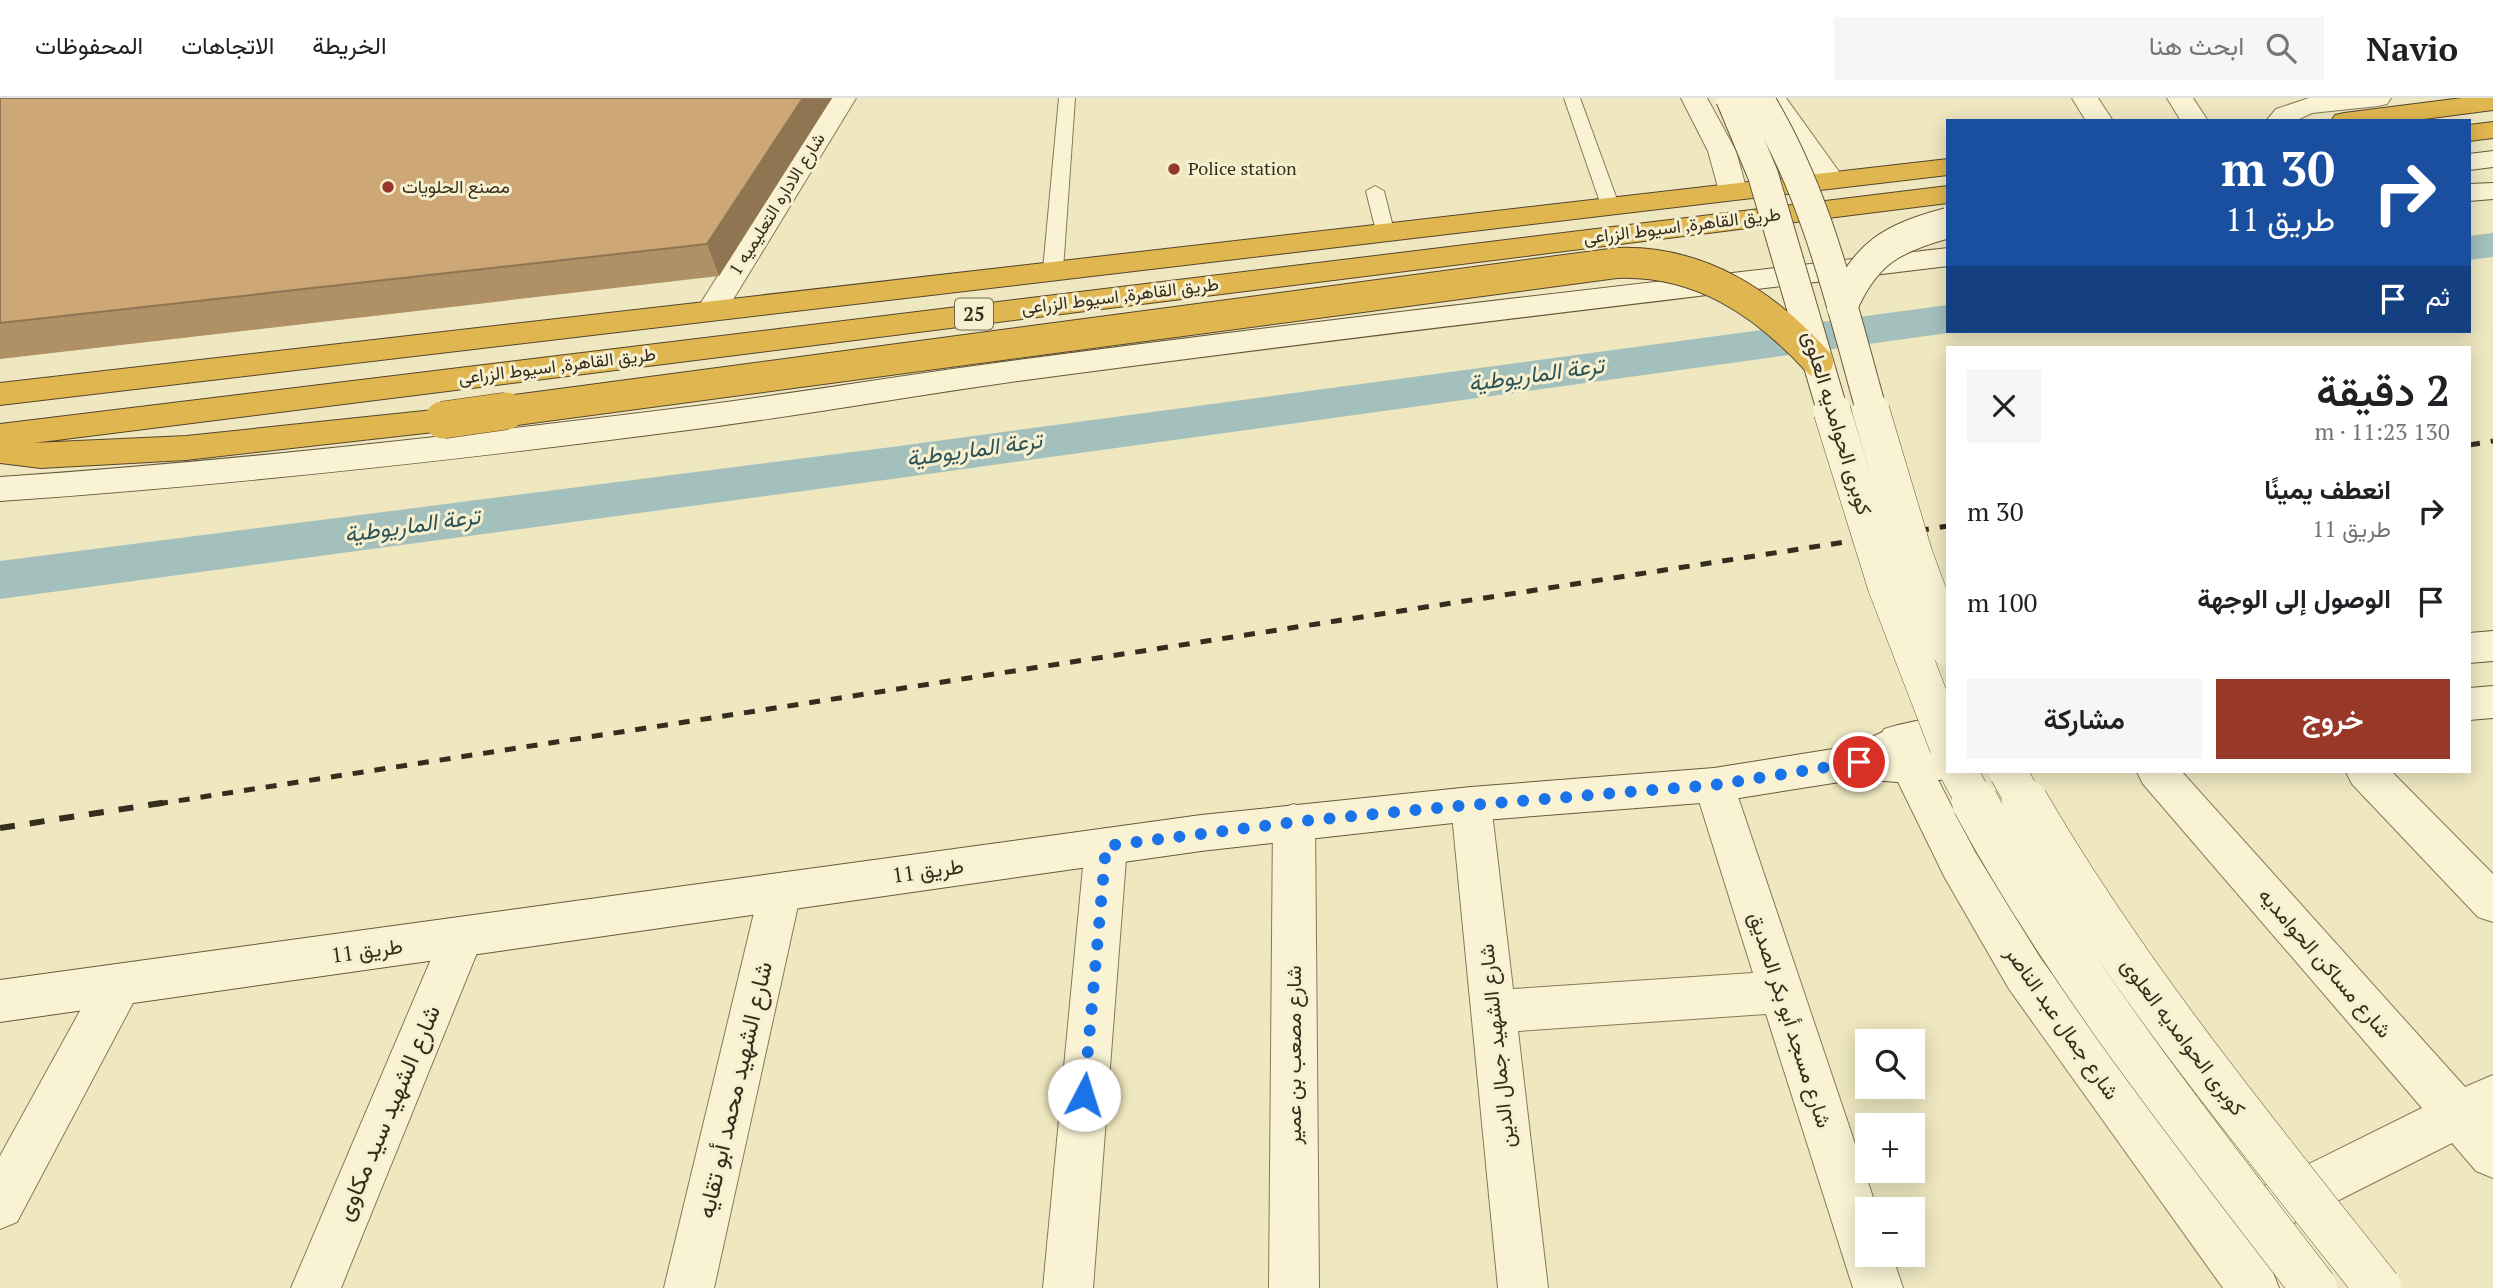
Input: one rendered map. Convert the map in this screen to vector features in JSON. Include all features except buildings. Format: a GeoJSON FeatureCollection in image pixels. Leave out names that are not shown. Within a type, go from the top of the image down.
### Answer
{"type":"FeatureCollection","features":[{"type":"Feature","properties":{"kind":"highway"},"geometry":{"type":"LineString","coordinates":[[2360,119],[2489,103]]}},
{"type":"Feature","properties":{"kind":"highway"},"geometry":{"type":"LineString","coordinates":[[2471,133],[2493,131]]}},
{"type":"Feature","properties":{"kind":"highway","name":"طريق القاهرة, اسيوط الزراعى"},"geometry":{"type":"LineString","coordinates":[[0,394],[1946,167]]}},
{"type":"Feature","properties":{"kind":"highway","name":"طريق القاهرة, اسيوط الزراعى"},"geometry":{"type":"LineString","coordinates":[[0,436],[1946,194]]}},
{"type":"Feature","properties":{"kind":"highway"},"geometry":{"type":"LineString","coordinates":[[0,452],[41,456],[186,448],[443,420],[1573,267],[1635,263],[1683,270],[1718,282],[1760,305],[1818,362]]}},
{"type":"Feature","properties":{"kind":"street","name":"شارع الاداره التعليميه 1"},"geometry":{"type":"LineString","coordinates":[[712,309],[843,98]]}},
{"type":"Feature","properties":{"kind":"street"},"geometry":{"type":"LineString","coordinates":[[1694,98],[1722,151],[1733,191]]}},
{"type":"Feature","properties":{"kind":"street","name":"كوبرى الحوامديه العلوى"},"geometry":{"type":"LineString","coordinates":[[1731,98],[1758,159],[1877,553],[1912,657],[1926,754]]}},
{"type":"Feature","properties":{"kind":"street","name":"كوبرى الحوامديه العلوى"},"geometry":{"type":"LineString","coordinates":[[1758,98],[1797,169],[1842,307],[1894,494],[1918,570],[1946,642]]}},
{"type":"Feature","properties":{"kind":"street"},"geometry":{"type":"LineString","coordinates":[[1773,98],[1831,180]]}},
{"type":"Feature","properties":{"kind":"street"},"geometry":{"type":"LineString","coordinates":[[2085,98],[2099,119]]}},
{"type":"Feature","properties":{"kind":"street"},"geometry":{"type":"LineString","coordinates":[[2180,98],[2194,119]]}},
{"type":"Feature","properties":{"kind":"street"},"geometry":{"type":"LineString","coordinates":[[2280,119],[2298,107],[2321,101],[2378,98]]}},
{"type":"Feature","properties":{"kind":"street"},"geometry":{"type":"LineString","coordinates":[[2471,162],[2493,159]]}},
{"type":"Feature","properties":{"kind":"street"},"geometry":{"type":"LineString","coordinates":[[2471,193],[2493,191]]}},
{"type":"Feature","properties":{"kind":"street"},"geometry":{"type":"LineString","coordinates":[[1842,307],[1852,280],[1867,260],[1890,243],[1919,230],[1946,223]]}},
{"type":"Feature","properties":{"kind":"street"},"geometry":{"type":"LineString","coordinates":[[0,489],[130,480],[443,448],[700,417],[1013,371],[1341,329],[1946,257]]}},
{"type":"Feature","properties":{"kind":"street"},"geometry":{"type":"LineString","coordinates":[[2471,648],[2493,646]]}},
{"type":"Feature","properties":{"kind":"street"},"geometry":{"type":"LineString","coordinates":[[2471,704],[2493,702]]}},
{"type":"Feature","properties":{"kind":"street","name":"طريق 11"},"geometry":{"type":"LineString","coordinates":[[0,1001],[1294,822],[1471,804],[1714,785],[1926,754],[1946,732]]}},
{"type":"Feature","properties":{"kind":"street","name":"شارع جمال عبد الناصر"},"geometry":{"type":"LineString","coordinates":[[1926,754],[1960,865],[2025,974],[2254,1288]]}},
{"type":"Feature","properties":{"kind":"street"},"geometry":{"type":"LineString","coordinates":[[1960,773],[1990,832],[2072,964],[2314,1288]]}},
{"type":"Feature","properties":{"kind":"street","name":"كوبرى الحوامديه العلوى"},"geometry":{"type":"LineString","coordinates":[[2009,773],[2079,893],[2131,968],[2195,1055],[2378,1288]]}},
{"type":"Feature","properties":{"kind":"street","name":"شارع مساكن الحوامديه"},"geometry":{"type":"LineString","coordinates":[[2158,773],[2476,1107],[2493,1154]]}},
{"type":"Feature","properties":{"kind":"street"},"geometry":{"type":"LineString","coordinates":[[2367,773],[2493,903]]}},
{"type":"Feature","properties":{"kind":"street","name":"شارع مسجد أبو بكر الصديق"},"geometry":{"type":"LineString","coordinates":[[1714,785],[1855,1217]]}},
{"type":"Feature","properties":{"kind":"street","name":"شارع الشهيد جمال الدين"},"geometry":{"type":"LineString","coordinates":[[1471,804],[1523,1288]]}},
{"type":"Feature","properties":{"kind":"street","name":"شارع مصعب بن عمير"},"geometry":{"type":"LineString","coordinates":[[1294,822],[1294,1288]]}},
{"type":"Feature","properties":{"kind":"street"},"geometry":{"type":"LineString","coordinates":[[1068,1288],[1106,846]]}},
{"type":"Feature","properties":{"kind":"street","name":"شارع الشهيد محمد أبو تقايه"},"geometry":{"type":"LineString","coordinates":[[690,1288],[780,892]]}},
{"type":"Feature","properties":{"kind":"street","name":"شارع الشهيد سيد مكاوى"},"geometry":{"type":"LineString","coordinates":[[316,1288],[461,938]]}},
{"type":"Feature","properties":{"kind":"street"},"geometry":{"type":"LineString","coordinates":[[0,1205],[118,986]]}},
{"type":"Feature","properties":{"kind":"street"},"geometry":{"type":"LineString","coordinates":[[1494,1011],[1781,992]]}},
{"type":"Feature","properties":{"kind":"street"},"geometry":{"type":"LineString","coordinates":[[2216,1236],[2476,1107]]}},
{"type":"Feature","properties":{"kind":"street","name":"شارع مسجد أبو بكر الصديق"},"geometry":{"type":"LineString","coordinates":[[1871,1267],[1878,1288]]}},
{"type":"Feature","properties":{"kind":"lane"},"geometry":{"type":"LineString","coordinates":[[1053,270],[1067,98]]}},
{"type":"Feature","properties":{"kind":"lane"},"geometry":{"type":"LineString","coordinates":[[1572,98],[1609,205]]}},
{"type":"Feature","properties":{"kind":"lane"},"geometry":{"type":"LineString","coordinates":[[1375,191],[1385,231]]}},
{"type":"Feature","properties":{"kind":"waterway","name":"ترعة الماريوطية"},"geometry":{"type":"LineString","coordinates":[[2471,248],[2493,245]]}},
{"type":"Feature","properties":{"kind":"waterway","name":"ترعة الماريوطية"},"geometry":{"type":"LineString","coordinates":[[0,580],[892,463],[1946,319]]}},
{"type":"Feature","properties":{"kind":"railway"},"geometry":{"type":"LineString","coordinates":[[2471,445],[2493,441]]}},
{"type":"Feature","properties":{"kind":"railway"},"geometry":{"type":"LineString","coordinates":[[157,804],[1946,526]]}},
{"type":"Feature","properties":{"kind":"railway"},"geometry":{"type":"LineString","coordinates":[[0,828],[168,802]]}},
{"type":"Feature","properties":{"kind":"place","name":"Police station"},"geometry":{"type":"Point","coordinates":[1174,169]}},
{"type":"Feature","properties":{"kind":"place","name":"مصنع الحلويات"},"geometry":{"type":"Point","coordinates":[388,187]}},
{"type":"Feature","properties":{"kind":"route"},"geometry":{"type":"LineString","coordinates":[[1084,1095],[1106,846],[1294,822],[1714,785],[1859,762]]}}]}
